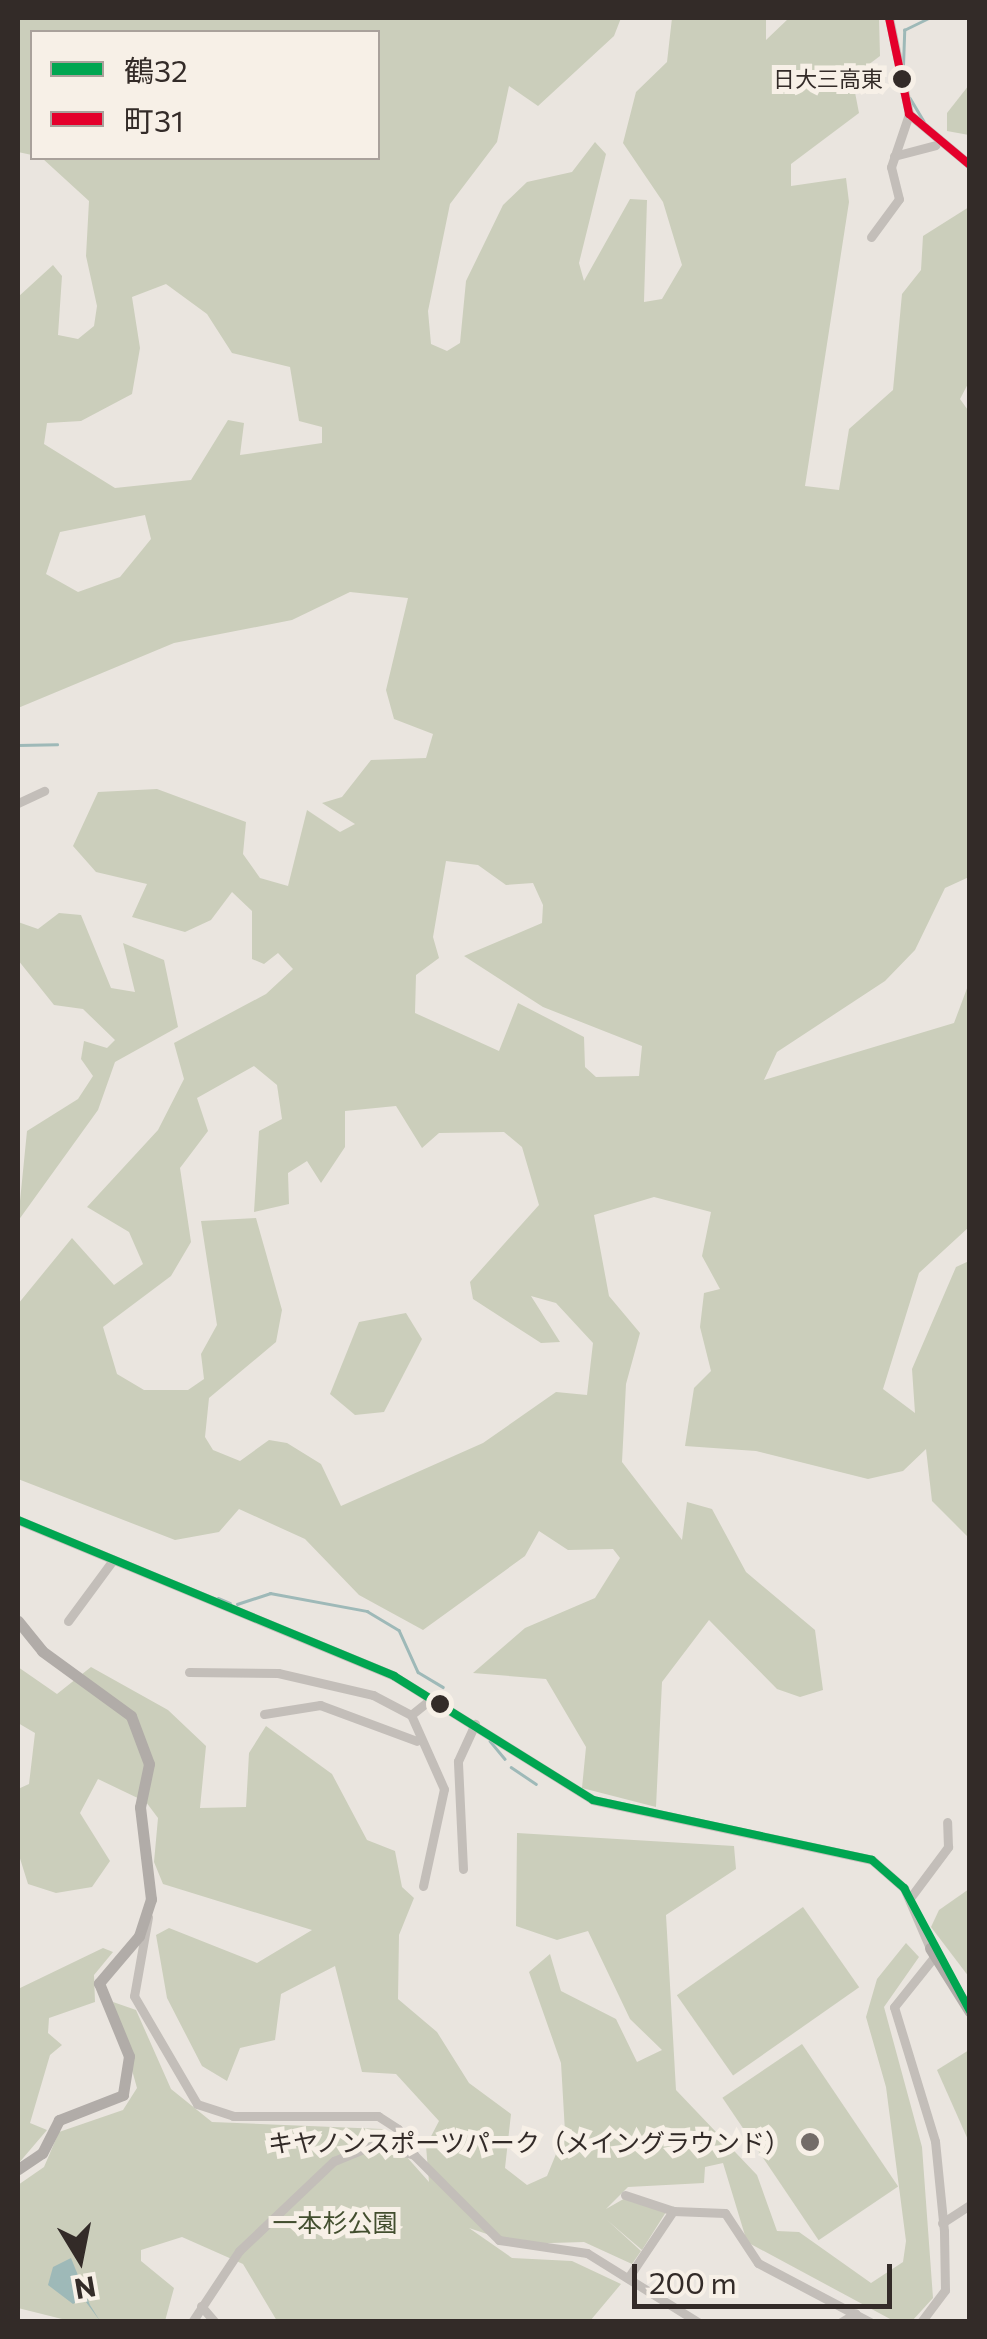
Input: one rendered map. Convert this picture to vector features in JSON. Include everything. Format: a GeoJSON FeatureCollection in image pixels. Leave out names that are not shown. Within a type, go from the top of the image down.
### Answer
{"type":"FeatureCollection","features":[{"type":"Feature","properties":{"kind":"main road"},"geometry":{"type":"LineString","coordinates":[[18,1622],[132,1719],[150,1767],[140,1807],[148,1917],[99,1983],[129,2056],[122,2094],[59,2120],[42,2152],[18,2168]]}},
{"type":"Feature","properties":{"kind":"main road"},"geometry":{"type":"LineString","coordinates":[[932,1953],[970,2012]]}},
{"type":"Feature","properties":{"kind":"street"},"geometry":{"type":"LineString","coordinates":[[889,18],[909,114],[936,145],[970,166]]}},
{"type":"Feature","properties":{"kind":"street"},"geometry":{"type":"LineString","coordinates":[[871,237],[899,199],[894,156],[909,114]]}},
{"type":"Feature","properties":{"kind":"street"},"geometry":{"type":"LineString","coordinates":[[894,156],[936,145]]}},
{"type":"Feature","properties":{"kind":"street"},"geometry":{"type":"LineString","coordinates":[[18,803],[44,792]]}},
{"type":"Feature","properties":{"kind":"street"},"geometry":{"type":"LineString","coordinates":[[18,1520],[433,1698],[593,1800],[872,1860],[910,1898],[932,1953],[894,2007],[935,2140],[945,2290],[921,2322]]}},
{"type":"Feature","properties":{"kind":"street"},"geometry":{"type":"LineString","coordinates":[[68,1620],[112,1560]]}},
{"type":"Feature","properties":{"kind":"street"},"geometry":{"type":"LineString","coordinates":[[189,1672],[278,1672],[373,1695],[411,1715],[417,1740],[444,1789],[423,1886]]}},
{"type":"Feature","properties":{"kind":"street"},"geometry":{"type":"LineString","coordinates":[[411,1715],[433,1698]]}},
{"type":"Feature","properties":{"kind":"street"},"geometry":{"type":"LineString","coordinates":[[264,1714],[320,1705],[417,1740]]}},
{"type":"Feature","properties":{"kind":"street"},"geometry":{"type":"LineString","coordinates":[[463,1869],[458,1761],[475,1724]]}},
{"type":"Feature","properties":{"kind":"street"},"geometry":{"type":"LineString","coordinates":[[910,1898],[948,1847],[947,1822]]}},
{"type":"Feature","properties":{"kind":"street"},"geometry":{"type":"LineString","coordinates":[[148,1917],[133,1993],[191,2099],[227,2116],[378,2116],[398,2130],[400,2148]]}},
{"type":"Feature","properties":{"kind":"street"},"geometry":{"type":"LineString","coordinates":[[192,2322],[238,2251],[334,2160],[365,2146],[400,2148],[498,2240],[578,2250],[698,2322]]}},
{"type":"Feature","properties":{"kind":"street"},"geometry":{"type":"LineString","coordinates":[[625,2195],[672,2212],[726,2213],[758,2264],[870,2322]]}},
{"type":"Feature","properties":{"kind":"street"},"geometry":{"type":"LineString","coordinates":[[942,2222],[970,2205]]}},
{"type":"Feature","properties":{"kind":"street"},"geometry":{"type":"LineString","coordinates":[[628,2278],[672,2212]]}},
{"type":"Feature","properties":{"kind":"street"},"geometry":{"type":"LineString","coordinates":[[202,2306],[215,2322]]}},
{"type":"Feature","properties":{"kind":"street"},"geometry":{"type":"LineString","coordinates":[[840,2322],[856,2313]]}},
{"type":"Feature","properties":{"kind":"green space"},"geometry":{"type":"Polygon","coordinates":[[[18,18],[621,18],[614,36],[538,106],[509,86],[497,142],[450,204],[428,311],[431,344],[447,351],[460,343],[466,281],[503,205],[527,182],[572,172],[595,142],[606,154],[579,263],[584,281],[630,199],[647,200],[644,302],[662,299],[682,265],[663,202],[623,143],[636,92],[667,62],[672,18],[766,18],[766,40],[789,18],[879,18],[880,56],[852,77],[859,113],[791,164],[791,186],[846,178],[849,202],[805,486],[839,490],[849,429],[893,390],[902,294],[921,270],[923,236],[969,207],[970,380],[960,399],[970,413],[969,877],[945,888],[915,950],[885,981],[777,1052],[764,1080],[954,1023],[969,983],[969,1227],[919,1273],[883,1389],[915,1413],[912,1369],[956,1267],[969,1261],[969,1538],[932,1501],[926,1449],[903,1471],[868,1479],[756,1451],[685,1446],[694,1388],[711,1371],[700,1327],[704,1293],[720,1289],[702,1256],[711,1212],[654,1197],[594,1215],[609,1296],[640,1333],[626,1384],[622,1462],[682,1540],[687,1502],[712,1509],[746,1572],[815,1630],[823,1690],[800,1697],[777,1689],[709,1620],[662,1682],[656,1807],[582,1788],[586,1747],[546,1679],[473,1673],[525,1628],[595,1598],[620,1558],[613,1549],[568,1550],[539,1531],[525,1556],[423,1630],[359,1595],[305,1539],[239,1509],[219,1532],[175,1540],[18,1479],[18,1304],[72,1238],[114,1285],[143,1264],[129,1232],[87,1207],[158,1130],[184,1079],[174,1043],[266,994],[293,969],[278,953],[264,964],[252,959],[252,911],[232,892],[211,920],[185,932],[132,917],[147,884],[96,872],[73,846],[98,792],[157,789],[246,822],[243,854],[260,878],[288,886],[307,810],[340,832],[355,824],[322,803],[342,797],[371,760],[426,758],[433,734],[394,719],[386,690],[408,598],[350,592],[292,620],[174,643],[18,708],[18,297],[53,265],[62,276],[58,335],[78,339],[94,326],[97,306],[86,256],[89,201],[44,160],[380,160],[380,30],[30,30],[30,155],[18,152],[18,18]],[[166,284],[132,297],[140,348],[132,394],[81,421],[47,423],[44,444],[115,488],[191,480],[228,420],[244,423],[240,455],[322,443],[322,427],[299,421],[290,367],[232,353],[207,314],[166,284]],[[145,515],[60,532],[46,574],[78,592],[120,577],[151,539],[145,515]],[[446,861],[433,937],[439,958],[416,975],[415,1013],[499,1051],[518,1003],[584,1037],[585,1067],[596,1077],[639,1076],[642,1046],[543,1007],[464,956],[542,923],[543,905],[533,883],[506,885],[478,865],[446,861]],[[254,1066],[197,1098],[208,1131],[180,1168],[191,1242],[171,1276],[103,1327],[117,1374],[144,1390],[188,1390],[204,1379],[201,1354],[217,1325],[201,1221],[256,1218],[282,1310],[276,1342],[209,1398],[205,1437],[213,1450],[240,1461],[269,1440],[287,1443],[321,1464],[341,1506],[483,1443],[556,1392],[587,1395],[593,1343],[556,1303],[531,1296],[560,1342],[541,1343],[473,1299],[470,1282],[539,1205],[522,1147],[504,1132],[439,1133],[422,1148],[396,1106],[345,1111],[345,1147],[321,1183],[307,1161],[288,1173],[289,1204],[254,1212],[259,1131],[282,1119],[277,1085],[254,1066]]]}},
{"type":"Feature","properties":{"kind":"green space"},"geometry":{"type":"Polygon","coordinates":[[[969,85],[969,135],[947,131],[947,113],[969,85]]]}},
{"type":"Feature","properties":{"kind":"green space"},"geometry":{"type":"Polygon","coordinates":[[[59,913],[81,915],[111,988],[135,992],[123,943],[164,960],[178,1027],[115,1062],[98,1110],[18,1221],[27,1131],[78,1099],[93,1076],[81,1059],[84,1041],[107,1048],[115,1040],[83,1009],[54,1005],[18,960],[18,922],[38,929],[59,913]]]}},
{"type":"Feature","properties":{"kind":"green space"},"geometry":{"type":"Polygon","coordinates":[[[406,1313],[422,1339],[384,1412],[355,1415],[330,1394],[359,1322],[406,1313]]]}},
{"type":"Feature","properties":{"kind":"green space","name":"一本杉公園"},"geometry":{"type":"Polygon","coordinates":[[[18,1667],[57,1694],[91,1667],[168,1710],[206,1746],[200,1808],[246,1807],[249,1753],[266,1726],[332,1774],[367,1840],[395,1851],[402,1887],[414,1898],[399,1935],[398,1999],[437,2032],[469,2083],[511,2114],[505,2168],[527,2185],[547,2176],[565,2132],[561,2063],[529,1972],[550,1954],[561,1991],[616,2019],[637,2062],[662,2050],[630,2019],[588,1931],[557,1940],[516,1926],[517,1833],[734,1846],[736,1869],[666,1915],[676,2090],[757,2175],[777,2231],[799,2232],[871,2283],[903,2262],[906,2241],[886,2087],[866,2017],[877,1979],[906,1943],[919,1957],[884,2007],[922,2147],[933,2298],[912,2321],[892,2320],[747,2242],[723,2163],[705,2167],[704,2183],[628,2187],[606,2209],[627,2197],[666,2212],[642,2250],[607,2220],[641,2251],[632,2264],[584,2242],[517,2244],[469,2228],[512,2258],[572,2261],[621,2284],[590,2321],[277,2321],[243,2264],[182,2237],[141,2250],[141,2261],[174,2288],[165,2321],[70,2321],[18,2308],[18,2185],[44,2167],[59,2132],[123,2110],[137,2088],[113,2002],[136,2010],[171,2089],[212,2122],[382,2129],[429,2182],[426,2146],[439,2121],[396,2074],[362,2072],[335,1966],[281,1994],[275,2040],[240,2048],[227,2081],[202,2066],[167,1998],[156,1935],[169,1928],[257,1963],[312,1930],[163,1884],[154,1862],[158,1818],[146,1802],[98,1779],[80,1813],[110,1861],[92,1887],[56,1893],[28,1884],[18,1852],[18,1789],[29,1784],[35,1733],[18,1723],[18,1667]]]}},
{"type":"Feature","properties":{"kind":"green space"},"geometry":{"type":"Polygon","coordinates":[[[969,1889],[970,1977],[931,1927],[939,1910],[969,1889]]]}},
{"type":"Feature","properties":{"kind":"green space"},"geometry":{"type":"Polygon","coordinates":[[[803,1907],[859,1987],[733,2076],[677,1995],[803,1907]]]}},
{"type":"Feature","properties":{"kind":"green space"},"geometry":{"type":"Polygon","coordinates":[[[103,1948],[113,1952],[94,1975],[95,2002],[49,2018],[48,2033],[62,2045],[50,2055],[30,2123],[47,2130],[18,2164],[18,1989],[103,1948]]]}},
{"type":"Feature","properties":{"kind":"green space","name":"キヤノンスポーツパーク（メイングラウンド）"},"geometry":{"type":"Polygon","coordinates":[[[802,2044],[898,2187],[819,2240],[722,2098],[802,2044]]]}},
{"type":"Feature","properties":{"kind":"green space"},"geometry":{"type":"Polygon","coordinates":[[[969,2050],[969,2142],[937,2070],[969,2050]]]}},
{"type":"Feature","properties":{"kind":"water"},"geometry":{"type":"Polygon","coordinates":[[[71,2258],[100,2321],[83,2298],[73,2304],[48,2285],[53,2267],[71,2258]]]}},
{"type":"Feature","properties":{"kind":"waterway"},"geometry":{"type":"LineString","coordinates":[[903,66],[904,30],[929,18]]}},
{"type":"Feature","properties":{"kind":"waterway"},"geometry":{"type":"LineString","coordinates":[[910,98],[924,121]]}},
{"type":"Feature","properties":{"kind":"waterway"},"geometry":{"type":"LineString","coordinates":[[18,745],[57,744]]}},
{"type":"Feature","properties":{"kind":"waterway"},"geometry":{"type":"LineString","coordinates":[[237,1604],[270,1593],[367,1611],[399,1630],[418,1672],[443,1687]]}},
{"type":"Feature","properties":{"kind":"waterway"},"geometry":{"type":"LineString","coordinates":[[218,1598],[230,1603]]}},
{"type":"Feature","properties":{"kind":"waterway"},"geometry":{"type":"LineString","coordinates":[[490,1741],[505,1759]]}},
{"type":"Feature","properties":{"kind":"waterway"},"geometry":{"type":"LineString","coordinates":[[511,1767],[536,1784]]}},
{"type":"Feature","properties":{"kind":"transit line","name":"町31"},"geometry":{"type":"LineString","coordinates":[[889,18],[909,114],[970,165]]}},
{"type":"Feature","properties":{"kind":"transit line","name":"鶴32"},"geometry":{"type":"LineString","coordinates":[[18,1520],[394,1676],[593,1800],[872,1860],[904,1888],[970,2011]]}},
{"type":"Feature","properties":{"kind":"place","name":"日大三高東"},"geometry":{"type":"Point","coordinates":[902,79]}},
{"type":"Feature","properties":{"kind":"place","name":"キヤノンスポーツパーク（メイングラウンド）"},"geometry":{"type":"Point","coordinates":[810,2142]}}]}
